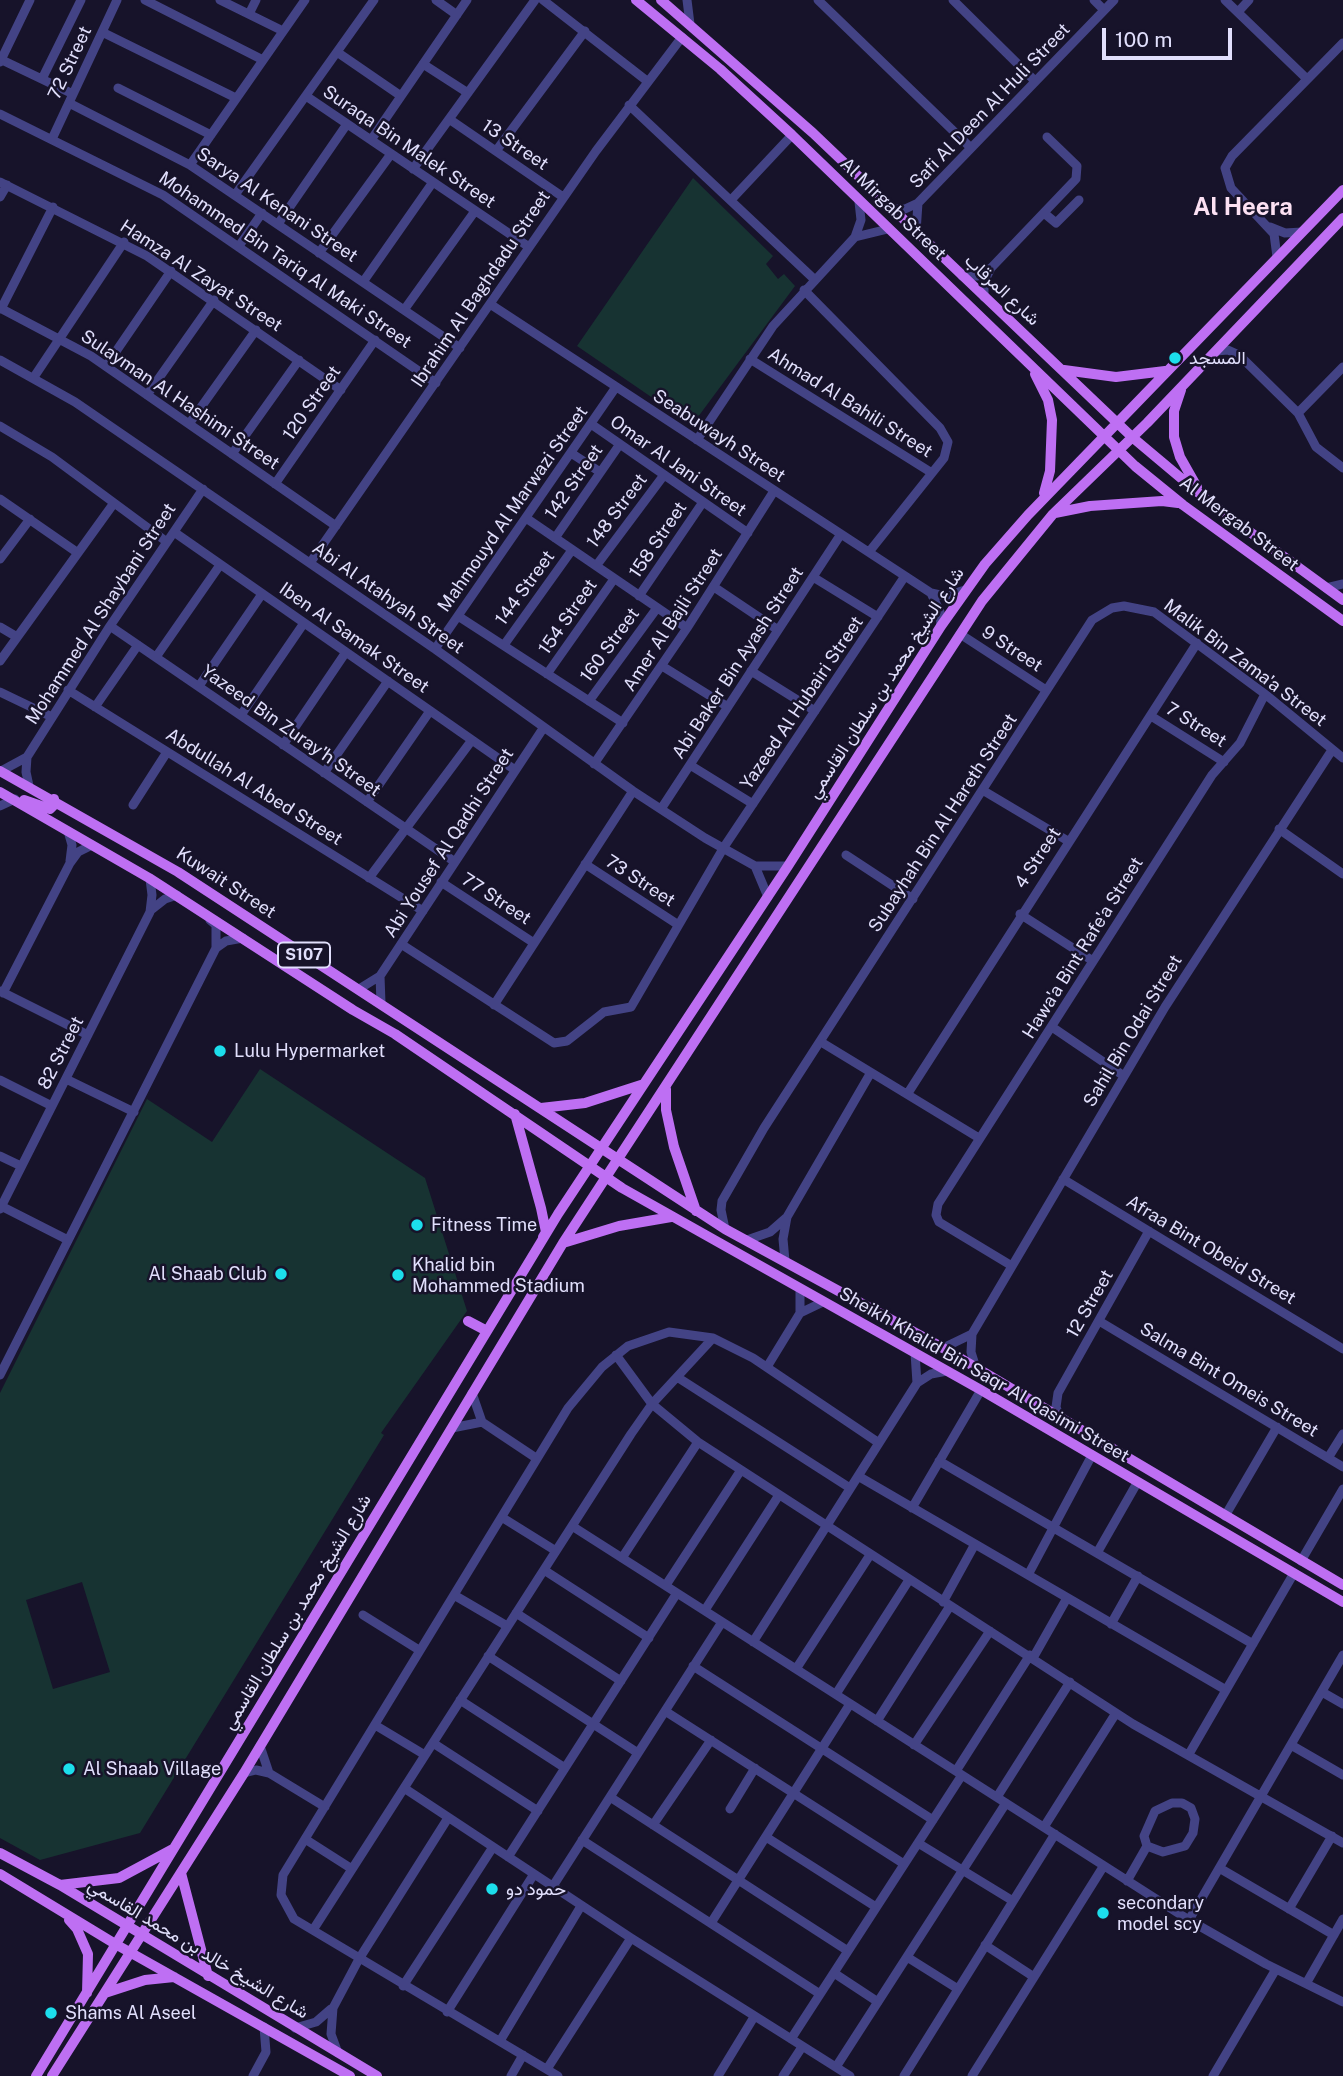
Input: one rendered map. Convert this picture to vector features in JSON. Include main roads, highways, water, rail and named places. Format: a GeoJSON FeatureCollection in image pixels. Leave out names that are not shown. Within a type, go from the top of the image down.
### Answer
{"type":"FeatureCollection","features":[{"type":"Feature","properties":{"kind":"main road","name":"Al Mirgab Street"},"geometry":{"type":"LineString","coordinates":[[636,0],[682,37],[792,135],[1119,450]]}},
{"type":"Feature","properties":{"kind":"main road","name":"شارع المرقاب"},"geometry":{"type":"LineString","coordinates":[[660,0],[803,123],[1132,438]]}},
{"type":"Feature","properties":{"kind":"main road","name":"شارع الشيخ محمد بن سلطان القاسمي"},"geometry":{"type":"LineString","coordinates":[[36,2076],[129,1927],[542,1241],[965,590],[1042,499],[1343,190]]}},
{"type":"Feature","properties":{"kind":"main road","name":"شارع الشيخ محمد بن سلطان القاسمي"},"geometry":{"type":"LineString","coordinates":[[608,1178],[960,634],[1005,571],[1053,514],[1132,438],[1343,218]]}},
{"type":"Feature","properties":{"kind":"main road"},"geometry":{"type":"LineString","coordinates":[[1029,362],[1048,400],[1052,420],[1050,471],[1042,499]]}},
{"type":"Feature","properties":{"kind":"main road"},"geometry":{"type":"LineString","coordinates":[[1059,368],[1085,375],[1116,377],[1165,372]]}},
{"type":"Feature","properties":{"kind":"main road"},"geometry":{"type":"LineString","coordinates":[[1183,385],[1174,411],[1174,437],[1180,457],[1202,495]]}},
{"type":"Feature","properties":{"kind":"main road","name":"Al Mergab Street"},"geometry":{"type":"LineString","coordinates":[[1132,438],[1202,495],[1343,600]]}},
{"type":"Feature","properties":{"kind":"main road","name":"Al Mergab Street"},"geometry":{"type":"LineString","coordinates":[[1119,450],[1182,505],[1343,621]]}},
{"type":"Feature","properties":{"kind":"main road"},"geometry":{"type":"LineString","coordinates":[[1053,514],[1110,504],[1162,501],[1182,505]]}},
{"type":"Feature","properties":{"kind":"main road","name":"Kuwait Street"},"geometry":{"type":"LineString","coordinates":[[0,771],[54,799],[178,872],[234,911],[541,1108],[619,1162]]}},
{"type":"Feature","properties":{"kind":"main road","name":"Kuwait Street"},"geometry":{"type":"LineString","coordinates":[[0,792],[177,895],[210,919],[514,1112],[608,1178]]}},
{"type":"Feature","properties":{"kind":"main road"},"geometry":{"type":"LineString","coordinates":[[15,800],[50,809],[55,804],[54,799]]}},
{"type":"Feature","properties":{"kind":"main road"},"geometry":{"type":"LineString","coordinates":[[541,1108],[594,1101],[647,1083]]}},
{"type":"Feature","properties":{"kind":"main road"},"geometry":{"type":"LineString","coordinates":[[666,1088],[666,1110],[674,1147],[696,1211]]}},
{"type":"Feature","properties":{"kind":"main road"},"geometry":{"type":"LineString","coordinates":[[514,1112],[544,1220],[546,1232],[542,1241]]}},
{"type":"Feature","properties":{"kind":"main road","name":"Sheikh Khalid Bin Saqr Al Qasimi Street"},"geometry":{"type":"LineString","coordinates":[[619,1162],[725,1229],[943,1348],[1343,1585]]}},
{"type":"Feature","properties":{"kind":"main road"},"geometry":{"type":"LineString","coordinates":[[52,2076],[244,1773],[563,1243],[608,1178]]}},
{"type":"Feature","properties":{"kind":"main road","name":"Sheikh Khalid Bin Saqr Al Qasimi Street"},"geometry":{"type":"LineString","coordinates":[[608,1178],[671,1217],[981,1390],[1072,1446],[1343,1602]]}},
{"type":"Feature","properties":{"kind":"main road"},"geometry":{"type":"LineString","coordinates":[[563,1243],[619,1226],[671,1217]]}},
{"type":"Feature","properties":{"kind":"main road"},"geometry":{"type":"LineString","coordinates":[[468,1321],[487,1331]]}},
{"type":"Feature","properties":{"kind":"main road"},"geometry":{"type":"LineString","coordinates":[[1072,1446],[1071,1439],[1076,1435],[1103,1444]]}},
{"type":"Feature","properties":{"kind":"main road"},"geometry":{"type":"LineString","coordinates":[[60,1885],[119,1878],[176,1847]]}},
{"type":"Feature","properties":{"kind":"main road","name":"شارع الشيخ خالد بن محمد القاسمي"},"geometry":{"type":"LineString","coordinates":[[0,1853],[60,1885],[377,2076]]}},
{"type":"Feature","properties":{"kind":"main road"},"geometry":{"type":"LineString","coordinates":[[181,1873],[208,1976]]}},
{"type":"Feature","properties":{"kind":"main road","name":"شارع الشيخ خالد بن محمد القاسمي"},"geometry":{"type":"LineString","coordinates":[[0,1874],[117,1945],[350,2076]]}},
{"type":"Feature","properties":{"kind":"main road"},"geometry":{"type":"LineString","coordinates":[[57,1908],[83,1941],[88,1954],[87,1993]]}},
{"type":"Feature","properties":{"kind":"main road"},"geometry":{"type":"LineString","coordinates":[[105,1993],[145,1980],[174,1977]]}},
{"type":"Feature","properties":{"kind":"place","name":"المسجد"},"geometry":{"type":"Point","coordinates":[1175,358]}},
{"type":"Feature","properties":{"kind":"place","name":"Lulu Hypermarket"},"geometry":{"type":"Point","coordinates":[220,1051]}},
{"type":"Feature","properties":{"kind":"place","name":"Fitness Time"},"geometry":{"type":"Point","coordinates":[417,1225]}},
{"type":"Feature","properties":{"kind":"place","name":"Al Shaab Club"},"geometry":{"type":"Point","coordinates":[281,1274]}},
{"type":"Feature","properties":{"kind":"place","name":"Khalid bin Mohammed Stadium"},"geometry":{"type":"Point","coordinates":[398,1275]}},
{"type":"Feature","properties":{"kind":"place","name":"Al Shaab Village"},"geometry":{"type":"Point","coordinates":[69,1769]}},
{"type":"Feature","properties":{"kind":"place","name":"حمود دو"},"geometry":{"type":"Point","coordinates":[492,1889]}},
{"type":"Feature","properties":{"kind":"place","name":"secondary model scy"},"geometry":{"type":"Point","coordinates":[1103,1913]}},
{"type":"Feature","properties":{"kind":"place","name":"Shams Al Aseel"},"geometry":{"type":"Point","coordinates":[51,2013]}},
{"type":"Feature","properties":{"kind":"district","name":"Al Heera"},"geometry":{"type":"Point","coordinates":[1243,208]}}]}
